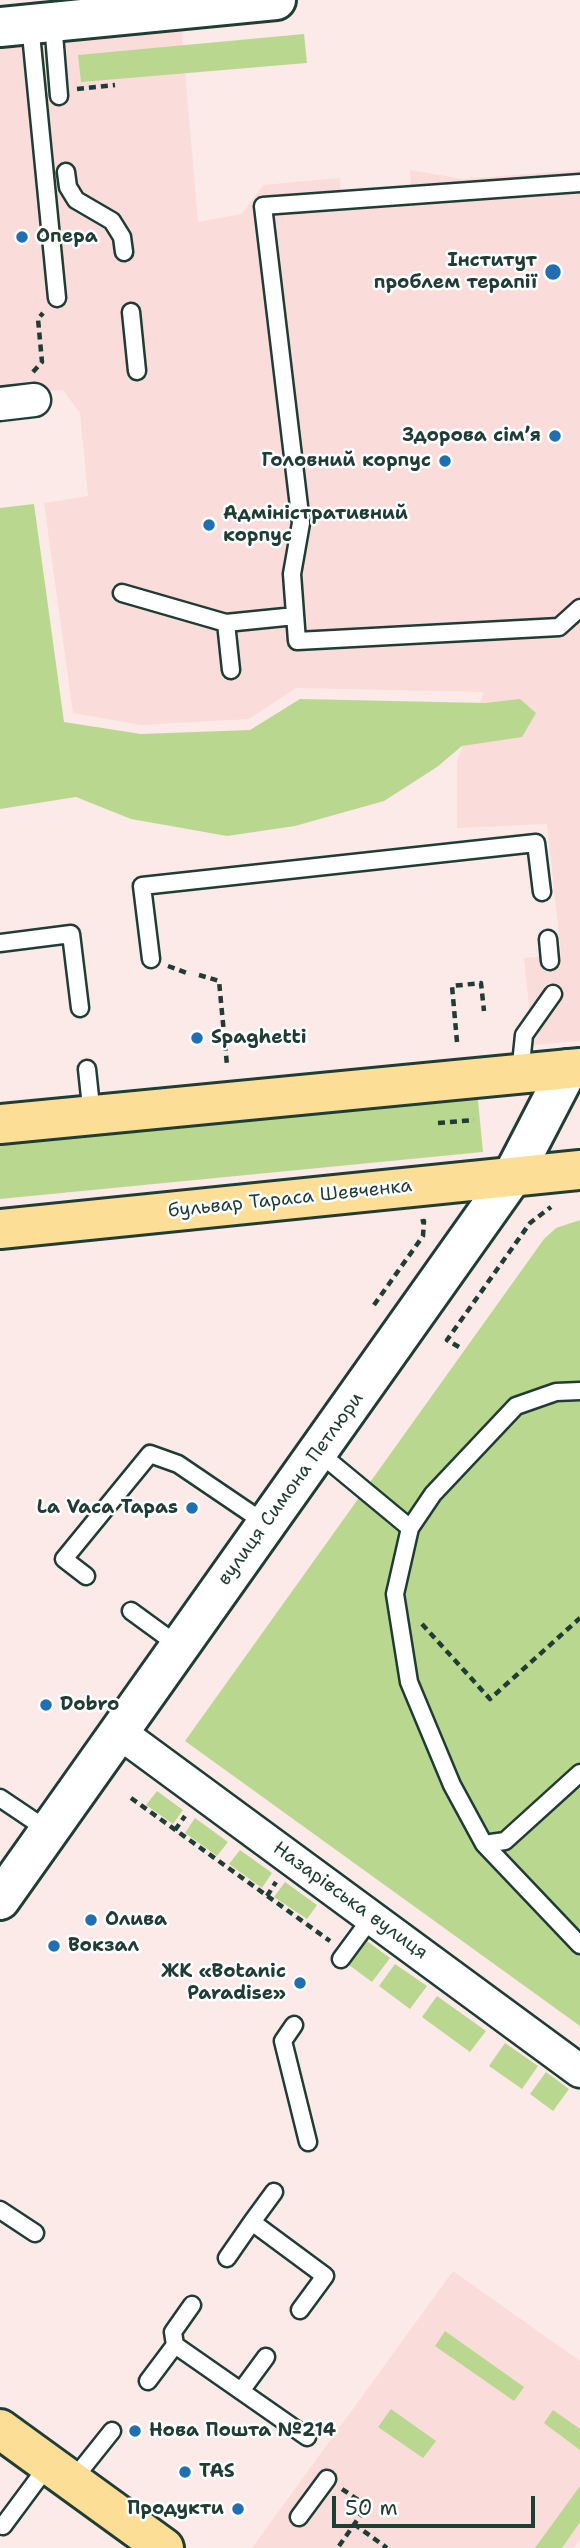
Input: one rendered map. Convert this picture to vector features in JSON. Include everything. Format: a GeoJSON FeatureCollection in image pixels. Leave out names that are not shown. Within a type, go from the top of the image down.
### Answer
{"type":"FeatureCollection","features":[{"type":"Feature","properties":{"kind":"main road"},"geometry":{"type":"LineString","coordinates":[[28,24],[193,4],[276,0]]}},
{"type":"Feature","properties":{"kind":"main road"},"geometry":{"type":"LineString","coordinates":[[0,1121],[92,1116],[574,1068]]}},
{"type":"Feature","properties":{"kind":"main road","name":"вулиця Симона Петлюри"},"geometry":{"type":"LineString","coordinates":[[0,1900],[512,1177],[574,1068]]}},
{"type":"Feature","properties":{"kind":"main road","name":"бульвар Тараса Шевченка"},"geometry":{"type":"LineString","coordinates":[[0,1228],[580,1170]]}},
{"type":"Feature","properties":{"kind":"main road"},"geometry":{"type":"LineString","coordinates":[[0,2429],[164,2548]]}},
{"type":"Feature","properties":{"kind":"street"},"geometry":{"type":"LineString","coordinates":[[0,404],[33,387]]}},
{"type":"Feature","properties":{"kind":"street","name":"Назарівська вулиця"},"geometry":{"type":"LineString","coordinates":[[119,1731],[580,2071]]}},
{"type":"Feature","properties":{"kind":"lane"},"geometry":{"type":"LineString","coordinates":[[28,24],[59,95]]}},
{"type":"Feature","properties":{"kind":"lane"},"geometry":{"type":"LineString","coordinates":[[28,24],[57,298]]}},
{"type":"Feature","properties":{"kind":"lane"},"geometry":{"type":"LineString","coordinates":[[66,172],[68,187],[76,200],[112,221],[121,236],[124,252]]}},
{"type":"Feature","properties":{"kind":"lane"},"geometry":{"type":"LineString","coordinates":[[580,183],[263,206],[301,523],[292,574],[297,641],[559,627],[580,608]]}},
{"type":"Feature","properties":{"kind":"lane"},"geometry":{"type":"LineString","coordinates":[[131,312],[137,371]]}},
{"type":"Feature","properties":{"kind":"lane"},"geometry":{"type":"LineString","coordinates":[[122,593],[226,623],[295,615]]}},
{"type":"Feature","properties":{"kind":"lane"},"geometry":{"type":"LineString","coordinates":[[226,623],[231,670]]}},
{"type":"Feature","properties":{"kind":"lane"},"geometry":{"type":"LineString","coordinates":[[151,959],[142,886],[536,844],[542,892]]}},
{"type":"Feature","properties":{"kind":"lane"},"geometry":{"type":"LineString","coordinates":[[0,943],[71,934],[80,1008]]}},
{"type":"Feature","properties":{"kind":"lane"},"geometry":{"type":"LineString","coordinates":[[548,939],[550,961]]}},
{"type":"Feature","properties":{"kind":"lane"},"geometry":{"type":"LineString","coordinates":[[520,1074],[524,1035],[553,995]]}},
{"type":"Feature","properties":{"kind":"lane"},"geometry":{"type":"LineString","coordinates":[[86,1069],[92,1116]]}},
{"type":"Feature","properties":{"kind":"lane"},"geometry":{"type":"LineString","coordinates":[[580,1391],[556,1392],[516,1406],[433,1494],[410,1528],[395,1594],[409,1682],[452,1785],[484,1844],[580,1945]]}},
{"type":"Feature","properties":{"kind":"lane"},"geometry":{"type":"LineString","coordinates":[[317,1451],[410,1528]]}},
{"type":"Feature","properties":{"kind":"lane"},"geometry":{"type":"LineString","coordinates":[[86,1576],[64,1559],[149,1454],[178,1464],[265,1523]]}},
{"type":"Feature","properties":{"kind":"lane"},"geometry":{"type":"LineString","coordinates":[[131,1611],[179,1646]]}},
{"type":"Feature","properties":{"kind":"lane"},"geometry":{"type":"LineString","coordinates":[[484,1844],[505,1841],[580,1773]]}},
{"type":"Feature","properties":{"kind":"lane"},"geometry":{"type":"LineString","coordinates":[[0,1798],[49,1831]]}},
{"type":"Feature","properties":{"kind":"lane"},"geometry":{"type":"LineString","coordinates":[[343,1956],[372,1917]]}},
{"type":"Feature","properties":{"kind":"lane"},"geometry":{"type":"LineString","coordinates":[[294,2025],[283,2041],[308,2142]]}},
{"type":"Feature","properties":{"kind":"lane"},"geometry":{"type":"LineString","coordinates":[[227,2258],[274,2192]]}},
{"type":"Feature","properties":{"kind":"lane"},"geometry":{"type":"LineString","coordinates":[[0,2210],[35,2233]]}},
{"type":"Feature","properties":{"kind":"lane"},"geometry":{"type":"LineString","coordinates":[[252,2222],[325,2276],[300,2310]]}},
{"type":"Feature","properties":{"kind":"lane"},"geometry":{"type":"LineString","coordinates":[[148,2381],[175,2345],[173,2332],[192,2305]]}},
{"type":"Feature","properties":{"kind":"lane"},"geometry":{"type":"LineString","coordinates":[[175,2345],[307,2437]]}},
{"type":"Feature","properties":{"kind":"lane"},"geometry":{"type":"LineString","coordinates":[[241,2391],[266,2357]]}},
{"type":"Feature","properties":{"kind":"lane"},"geometry":{"type":"LineString","coordinates":[[3,2526],[60,2473],[112,2431]]}},
{"type":"Feature","properties":{"kind":"lane"},"geometry":{"type":"LineString","coordinates":[[299,2517],[327,2479]]}},
{"type":"Feature","properties":{"kind":"path"},"geometry":{"type":"LineString","coordinates":[[59,95],[115,85]]}},
{"type":"Feature","properties":{"kind":"path"},"geometry":{"type":"LineString","coordinates":[[33,387],[42,362],[38,319],[57,298]]}},
{"type":"Feature","properties":{"kind":"path"},"geometry":{"type":"LineString","coordinates":[[199,975],[219,981],[227,1065]]}},
{"type":"Feature","properties":{"kind":"path"},"geometry":{"type":"LineString","coordinates":[[457,1042],[452,986],[481,983],[484,1011]]}},
{"type":"Feature","properties":{"kind":"path"},"geometry":{"type":"LineString","coordinates":[[438,1123],[474,1120]]}},
{"type":"Feature","properties":{"kind":"path"},"geometry":{"type":"LineString","coordinates":[[459,1347],[447,1340],[530,1223],[548,1208]]}},
{"type":"Feature","properties":{"kind":"path"},"geometry":{"type":"LineString","coordinates":[[374,1305],[423,1236],[424,1221]]}},
{"type":"Feature","properties":{"kind":"path"},"geometry":{"type":"LineString","coordinates":[[395,1594],[490,1699],[580,1618]]}},
{"type":"Feature","properties":{"kind":"path"},"geometry":{"type":"LineString","coordinates":[[131,1798],[343,1956]]}},
{"type":"Feature","properties":{"kind":"path"},"geometry":{"type":"LineString","coordinates":[[339,2546],[368,2506],[348,2493]]}},
{"type":"Feature","properties":{"kind":"path"},"geometry":{"type":"LineString","coordinates":[[354,2524],[387,2548]]}},
{"type":"Feature","properties":{"kind":"shaded area"},"geometry":{"type":"Polygon","coordinates":[[[181,24],[198,222],[242,214],[263,185],[340,178],[341,194],[411,188],[410,170],[463,179],[580,170],[580,1041],[533,1045],[524,958],[561,954],[547,824],[457,828],[457,761],[484,692],[296,688],[249,719],[141,725],[73,713],[44,503],[88,496],[80,413],[63,390],[0,396],[0,40],[181,24]]]}},
{"type":"Feature","properties":{"kind":"shaded area"},"geometry":{"type":"Polygon","coordinates":[[[453,2271],[580,2361],[580,2539],[574,2548],[252,2548],[453,2271]]]}},
{"type":"Feature","properties":{"kind":"green space"},"geometry":{"type":"Polygon","coordinates":[[[304,34],[307,63],[81,82],[78,55],[304,34]]]}},
{"type":"Feature","properties":{"kind":"green space"},"geometry":{"type":"Polygon","coordinates":[[[34,504],[64,722],[141,734],[250,730],[300,699],[485,703],[520,699],[536,713],[522,737],[462,746],[437,767],[384,801],[295,826],[227,836],[131,819],[76,797],[0,809],[0,508],[34,504]]]}},
{"type":"Feature","properties":{"kind":"green space"},"geometry":{"type":"Polygon","coordinates":[[[477,1090],[483,1152],[0,1199],[0,1139],[477,1090]]]}},
{"type":"Feature","properties":{"kind":"green space"},"geometry":{"type":"Polygon","coordinates":[[[580,1220],[580,2026],[185,1741],[544,1239],[556,1228],[580,1220]]]}},
{"type":"Feature","properties":{"kind":"green space"},"geometry":{"type":"Polygon","coordinates":[[[157,1791],[183,1810],[173,1824],[146,1805],[157,1791]]]}},
{"type":"Feature","properties":{"kind":"green space"},"geometry":{"type":"Polygon","coordinates":[[[195,1818],[228,1842],[217,1856],[185,1833],[195,1818]]]}},
{"type":"Feature","properties":{"kind":"green space"},"geometry":{"type":"Polygon","coordinates":[[[240,1850],[272,1873],[262,1888],[229,1864],[240,1850]]]}},
{"type":"Feature","properties":{"kind":"green space"},"geometry":{"type":"Polygon","coordinates":[[[285,1882],[317,1905],[307,1919],[274,1897],[285,1882]]]}},
{"type":"Feature","properties":{"kind":"green space"},"geometry":{"type":"Polygon","coordinates":[[[367,1941],[390,1958],[372,1982],[349,1965],[367,1941]]]}},
{"type":"Feature","properties":{"kind":"green space"},"geometry":{"type":"Polygon","coordinates":[[[395,1964],[427,1986],[410,2009],[379,1986],[395,1964]]]}},
{"type":"Feature","properties":{"kind":"green space"},"geometry":{"type":"Polygon","coordinates":[[[437,1996],[486,2031],[470,2052],[422,2017],[437,1996]]]}},
{"type":"Feature","properties":{"kind":"green space"},"geometry":{"type":"Polygon","coordinates":[[[505,2043],[538,2066],[522,2089],[489,2066],[505,2043]]]}},
{"type":"Feature","properties":{"kind":"green space"},"geometry":{"type":"Polygon","coordinates":[[[546,2072],[569,2089],[553,2111],[530,2094],[546,2072]]]}},
{"type":"Feature","properties":{"kind":"green space"},"geometry":{"type":"Polygon","coordinates":[[[445,2331],[524,2387],[514,2401],[435,2346],[445,2331]]]}},
{"type":"Feature","properties":{"kind":"green space"},"geometry":{"type":"Polygon","coordinates":[[[391,2409],[436,2441],[423,2458],[378,2427],[391,2409]]]}},
{"type":"Feature","properties":{"kind":"green space"},"geometry":{"type":"Polygon","coordinates":[[[553,2410],[580,2429],[580,2450],[544,2423],[553,2410]]]}},
{"type":"Feature","properties":{"kind":"green space"},"geometry":{"type":"Polygon","coordinates":[[[580,2486],[580,2522],[562,2548],[535,2548],[580,2486]]]}},
{"type":"Feature","properties":{"kind":"place","name":"Опера"},"geometry":{"type":"Point","coordinates":[22,237]}},
{"type":"Feature","properties":{"kind":"place","name":"Інститут проблем терапії"},"geometry":{"type":"Point","coordinates":[553,272]}},
{"type":"Feature","properties":{"kind":"place","name":"Здорова сімʼя"},"geometry":{"type":"Point","coordinates":[555,436]}},
{"type":"Feature","properties":{"kind":"place","name":"Головний корпус"},"geometry":{"type":"Point","coordinates":[445,461]}},
{"type":"Feature","properties":{"kind":"place","name":"Адміністративний корпус"},"geometry":{"type":"Point","coordinates":[209,525]}},
{"type":"Feature","properties":{"kind":"place","name":"Spaghetti"},"geometry":{"type":"Point","coordinates":[197,1038]}},
{"type":"Feature","properties":{"kind":"place","name":"La Vaca Tapas"},"geometry":{"type":"Point","coordinates":[192,1508]}},
{"type":"Feature","properties":{"kind":"place","name":"Dobro"},"geometry":{"type":"Point","coordinates":[46,1705]}},
{"type":"Feature","properties":{"kind":"place","name":"Олива"},"geometry":{"type":"Point","coordinates":[91,1920]}},
{"type":"Feature","properties":{"kind":"place","name":"Вокзал"},"geometry":{"type":"Point","coordinates":[54,1946]}},
{"type":"Feature","properties":{"kind":"place","name":"ЖК «Botanic Paradise»"},"geometry":{"type":"Point","coordinates":[300,1983]}},
{"type":"Feature","properties":{"kind":"place","name":"Нова Пошта №214"},"geometry":{"type":"Point","coordinates":[135,2431]}},
{"type":"Feature","properties":{"kind":"place","name":"TAS"},"geometry":{"type":"Point","coordinates":[185,2472]}},
{"type":"Feature","properties":{"kind":"place","name":"Продукти"},"geometry":{"type":"Point","coordinates":[238,2509]}}]}
